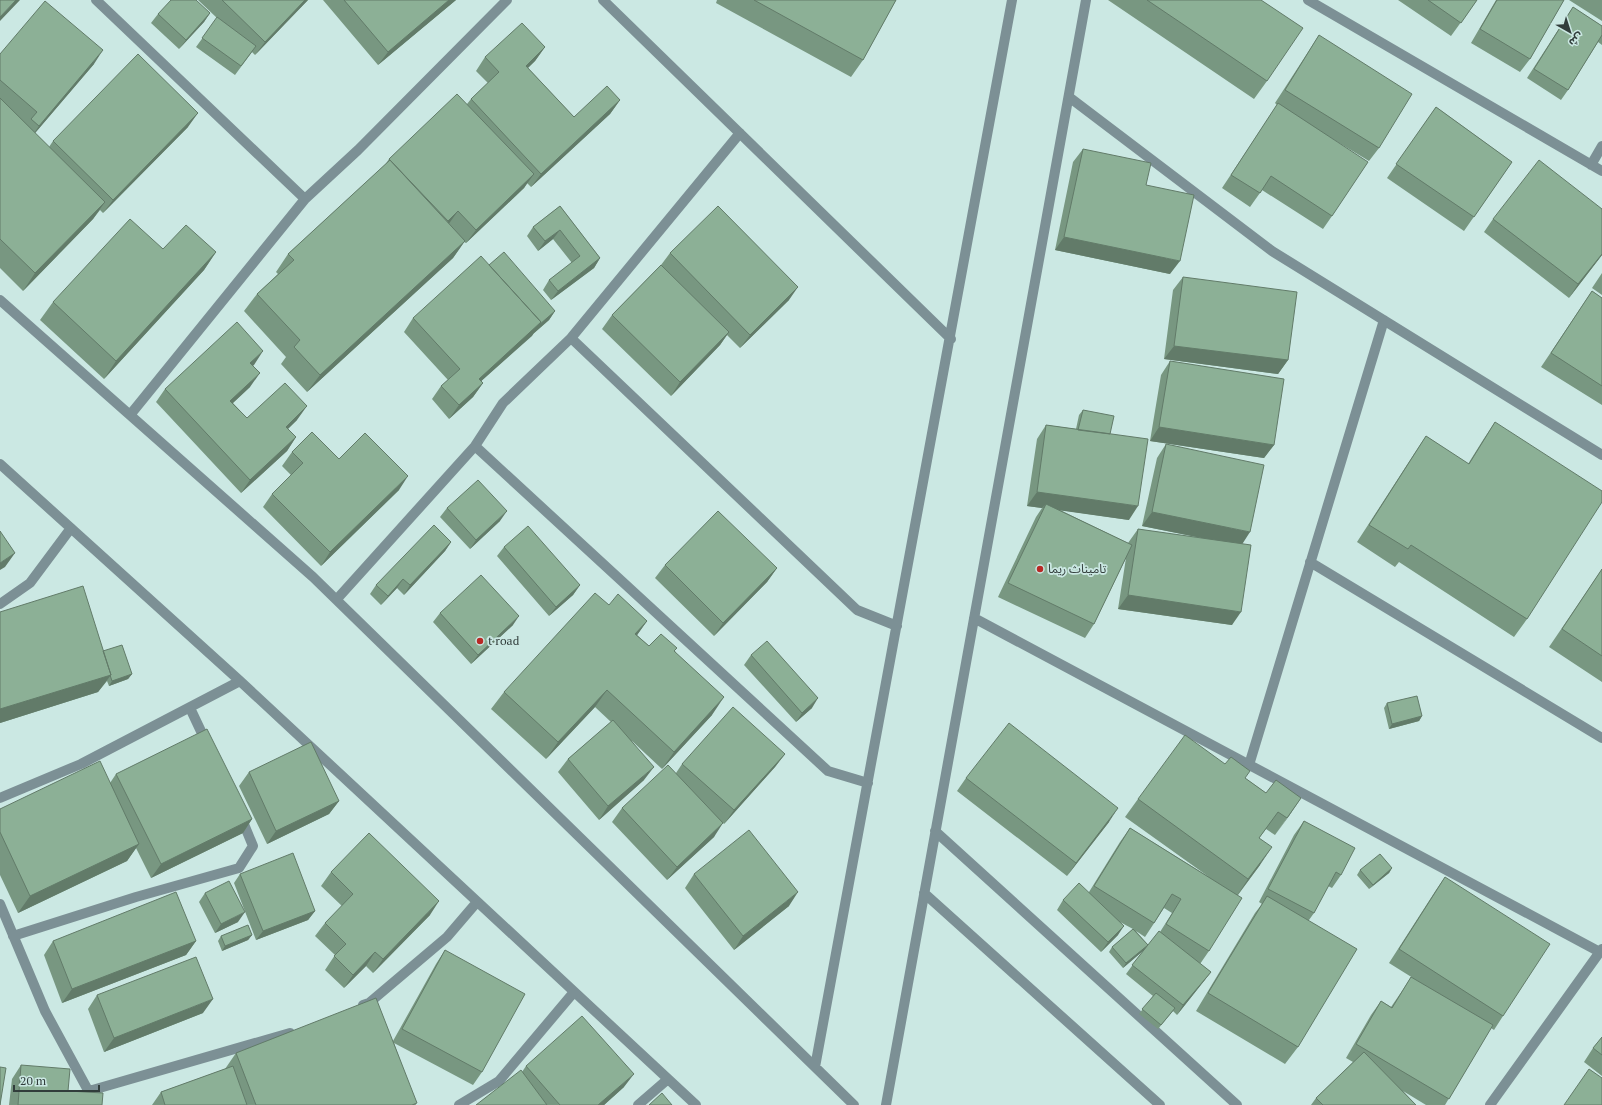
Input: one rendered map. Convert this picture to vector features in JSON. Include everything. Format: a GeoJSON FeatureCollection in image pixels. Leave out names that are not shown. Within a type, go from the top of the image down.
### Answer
{"type":"FeatureCollection","features":[{"type":"Feature","properties":{"kind":"street"},"geometry":{"type":"LineString","coordinates":[[96,0],[305,199]]}},
{"type":"Feature","properties":{"kind":"street"},"geometry":{"type":"LineString","coordinates":[[130,415],[305,199],[358,150],[507,0]]}},
{"type":"Feature","properties":{"kind":"street"},"geometry":{"type":"LineString","coordinates":[[602,0],[951,339]]}},
{"type":"Feature","properties":{"kind":"street"},"geometry":{"type":"LineString","coordinates":[[815,1067],[951,339],[1012,0]]}},
{"type":"Feature","properties":{"kind":"street"},"geometry":{"type":"LineString","coordinates":[[886,1105],[1086,0]]}},
{"type":"Feature","properties":{"kind":"street"},"geometry":{"type":"LineString","coordinates":[[1308,0],[1602,172]]}},
{"type":"Feature","properties":{"kind":"street"},"geometry":{"type":"LineString","coordinates":[[1069,97],[1272,251],[1602,455]]}},
{"type":"Feature","properties":{"kind":"street"},"geometry":{"type":"LineString","coordinates":[[337,600],[475,446],[503,403],[571,338],[740,133]]}},
{"type":"Feature","properties":{"kind":"street"},"geometry":{"type":"LineString","coordinates":[[1591,165],[1602,146]]}},
{"type":"Feature","properties":{"kind":"street"},"geometry":{"type":"LineString","coordinates":[[0,300],[337,600],[854,1105]]}},
{"type":"Feature","properties":{"kind":"street"},"geometry":{"type":"LineString","coordinates":[[1250,765],[1384,320]]}},
{"type":"Feature","properties":{"kind":"street"},"geometry":{"type":"LineString","coordinates":[[571,338],[857,610],[897,626]]}},
{"type":"Feature","properties":{"kind":"street"},"geometry":{"type":"LineString","coordinates":[[475,446],[828,771],[868,783]]}},
{"type":"Feature","properties":{"kind":"street"},"geometry":{"type":"LineString","coordinates":[[0,464],[240,682],[696,1105]]}},
{"type":"Feature","properties":{"kind":"street"},"geometry":{"type":"LineString","coordinates":[[0,604],[30,583],[70,528]]}},
{"type":"Feature","properties":{"kind":"street"},"geometry":{"type":"LineString","coordinates":[[1310,562],[1602,738]]}},
{"type":"Feature","properties":{"kind":"street"},"geometry":{"type":"LineString","coordinates":[[974,618],[1601,950],[1490,1105]]}},
{"type":"Feature","properties":{"kind":"street"},"geometry":{"type":"LineString","coordinates":[[0,798],[81,764],[240,682]]}},
{"type":"Feature","properties":{"kind":"street"},"geometry":{"type":"LineString","coordinates":[[190,708],[213,756]]}},
{"type":"Feature","properties":{"kind":"street"},"geometry":{"type":"LineString","coordinates":[[13,936],[136,897],[238,868],[253,846],[236,804]]}},
{"type":"Feature","properties":{"kind":"street"},"geometry":{"type":"LineString","coordinates":[[935,831],[1237,1105]]}},
{"type":"Feature","properties":{"kind":"street"},"geometry":{"type":"LineString","coordinates":[[924,893],[1160,1105]]}},
{"type":"Feature","properties":{"kind":"street"},"geometry":{"type":"LineString","coordinates":[[354,1009],[370,1007],[447,937],[477,902]]}},
{"type":"Feature","properties":{"kind":"street"},"geometry":{"type":"LineString","coordinates":[[0,904],[45,1011],[96,1105]]}},
{"type":"Feature","properties":{"kind":"street"},"geometry":{"type":"LineString","coordinates":[[459,1105],[499,1081],[574,992]]}},
{"type":"Feature","properties":{"kind":"street"},"geometry":{"type":"LineString","coordinates":[[88,1091],[297,1030]]}},
{"type":"Feature","properties":{"kind":"street"},"geometry":{"type":"LineString","coordinates":[[638,1105],[668,1079]]}},
{"type":"Feature","properties":{"kind":"building"},"geometry":{"type":"Polygon","coordinates":[[[0,0],[16,0],[0,17],[0,0]]]}},
{"type":"Feature","properties":{"kind":"building"},"geometry":{"type":"Polygon","coordinates":[[[171,0],[196,0],[210,13],[186,40],[158,14],[171,0]]]}},
{"type":"Feature","properties":{"kind":"building"},"geometry":{"type":"Polygon","coordinates":[[[222,0],[305,0],[265,42],[222,0]]]}},
{"type":"Feature","properties":{"kind":"building"},"geometry":{"type":"Polygon","coordinates":[[[344,0],[449,0],[388,52],[344,0]]]}},
{"type":"Feature","properties":{"kind":"building"},"geometry":{"type":"Polygon","coordinates":[[[754,0],[896,0],[863,60],[754,0]]]}},
{"type":"Feature","properties":{"kind":"building"},"geometry":{"type":"Polygon","coordinates":[[[1147,0],[1261,0],[1303,28],[1267,81],[1147,0]]]}},
{"type":"Feature","properties":{"kind":"building"},"geometry":{"type":"Polygon","coordinates":[[[1428,0],[1477,0],[1461,23],[1428,0]]]}},
{"type":"Feature","properties":{"kind":"building"},"geometry":{"type":"Polygon","coordinates":[[[1497,0],[1564,0],[1530,59],[1480,29],[1497,0]]]}},
{"type":"Feature","properties":{"kind":"building"},"geometry":{"type":"Polygon","coordinates":[[[45,1],[103,50],[39,126],[31,119],[37,112],[0,80],[0,54],[45,1]]]}},
{"type":"Feature","properties":{"kind":"building"},"geometry":{"type":"Polygon","coordinates":[[[1573,7],[1602,26],[1602,35],[1568,90],[1534,69],[1573,7]]]}},
{"type":"Feature","properties":{"kind":"building"},"geometry":{"type":"Polygon","coordinates":[[[217,17],[256,46],[241,66],[202,38],[217,17]]]}},
{"type":"Feature","properties":{"kind":"building"},"geometry":{"type":"Polygon","coordinates":[[[522,23],[545,47],[526,66],[574,117],[607,86],[620,100],[541,174],[471,99],[499,72],[485,57],[522,23]]]}},
{"type":"Feature","properties":{"kind":"building"},"geometry":{"type":"Polygon","coordinates":[[[1319,35],[1412,94],[1379,148],[1285,90],[1319,35]]]}},
{"type":"Feature","properties":{"kind":"building"},"geometry":{"type":"Polygon","coordinates":[[[138,54],[198,113],[113,200],[53,141],[138,54]]]}},
{"type":"Feature","properties":{"kind":"building"},"geometry":{"type":"Polygon","coordinates":[[[457,94],[534,174],[476,230],[458,211],[448,221],[389,159],[457,94]]]}},
{"type":"Feature","properties":{"kind":"building"},"geometry":{"type":"Polygon","coordinates":[[[0,98],[105,202],[35,273],[0,239],[0,98]]]}},
{"type":"Feature","properties":{"kind":"building"},"geometry":{"type":"Polygon","coordinates":[[[1278,103],[1368,162],[1332,216],[1271,176],[1260,193],[1231,175],[1278,103]]]}},
{"type":"Feature","properties":{"kind":"building"},"geometry":{"type":"Polygon","coordinates":[[[1436,107],[1512,162],[1474,217],[1396,164],[1436,107]]]}},
{"type":"Feature","properties":{"kind":"building"},"geometry":{"type":"Polygon","coordinates":[[[1083,149],[1151,163],[1146,185],[1194,195],[1180,261],[1064,237],[1083,149]]]}},
{"type":"Feature","properties":{"kind":"building"},"geometry":{"type":"Polygon","coordinates":[[[390,160],[465,241],[320,375],[294,347],[300,340],[257,294],[294,260],[288,254],[390,160]]]}},
{"type":"Feature","properties":{"kind":"building"},"geometry":{"type":"Polygon","coordinates":[[[1539,160],[1602,209],[1602,254],[1578,284],[1493,219],[1539,160]]]}},
{"type":"Feature","properties":{"kind":"building"},"geometry":{"type":"Polygon","coordinates":[[[560,206],[600,258],[558,291],[549,280],[580,256],[560,230],[545,241],[533,227],[560,206]]]}},
{"type":"Feature","properties":{"kind":"building"},"geometry":{"type":"Polygon","coordinates":[[[718,206],[798,287],[750,335],[670,253],[718,206]]]}},
{"type":"Feature","properties":{"kind":"building"},"geometry":{"type":"Polygon","coordinates":[[[130,219],[163,249],[186,225],[216,252],[116,361],[53,302],[130,219]]]}},
{"type":"Feature","properties":{"kind":"building"},"geometry":{"type":"Polygon","coordinates":[[[504,252],[555,311],[539,325],[541,322],[489,265],[504,252]]]}},
{"type":"Feature","properties":{"kind":"building"},"geometry":{"type":"Polygon","coordinates":[[[481,256],[541,322],[479,379],[483,383],[459,405],[441,386],[460,369],[413,318],[481,256]]]}},
{"type":"Feature","properties":{"kind":"building"},"geometry":{"type":"Polygon","coordinates":[[[661,265],[729,332],[680,382],[612,315],[661,265]]]}},
{"type":"Feature","properties":{"kind":"building"},"geometry":{"type":"Polygon","coordinates":[[[1183,277],[1297,292],[1288,360],[1174,346],[1183,277]]]}},
{"type":"Feature","properties":{"kind":"building"},"geometry":{"type":"Polygon","coordinates":[[[1592,291],[1602,298],[1602,386],[1551,353],[1592,291]]]}},
{"type":"Feature","properties":{"kind":"building"},"geometry":{"type":"Polygon","coordinates":[[[237,322],[263,351],[250,363],[260,373],[230,401],[247,418],[285,383],[307,406],[286,427],[296,437],[250,480],[165,389],[237,322]]]}},
{"type":"Feature","properties":{"kind":"building"},"geometry":{"type":"Polygon","coordinates":[[[1170,361],[1284,379],[1274,445],[1159,427],[1170,361]]]}},
{"type":"Feature","properties":{"kind":"building"},"geometry":{"type":"Polygon","coordinates":[[[1083,410],[1114,416],[1110,434],[1078,430],[1083,410]]]}},
{"type":"Feature","properties":{"kind":"building"},"geometry":{"type":"Polygon","coordinates":[[[1495,422],[1602,491],[1602,502],[1527,619],[1411,545],[1408,549],[1369,525],[1426,436],[1469,464],[1495,422]]]}},
{"type":"Feature","properties":{"kind":"building"},"geometry":{"type":"Polygon","coordinates":[[[1046,425],[1148,439],[1138,506],[1037,492],[1046,425]]]}},
{"type":"Feature","properties":{"kind":"building"},"geometry":{"type":"Polygon","coordinates":[[[312,432],[339,459],[365,433],[408,476],[330,552],[272,494],[303,463],[292,452],[312,432]]]}},
{"type":"Feature","properties":{"kind":"building"},"geometry":{"type":"Polygon","coordinates":[[[1166,444],[1264,465],[1250,532],[1152,512],[1166,444]]]}},
{"type":"Feature","properties":{"kind":"building"},"geometry":{"type":"Polygon","coordinates":[[[478,480],[507,511],[476,540],[447,508],[478,480]]]}},
{"type":"Feature","properties":{"kind":"building"},"geometry":{"type":"Polygon","coordinates":[[[1046,504],[1132,545],[1094,624],[1008,583],[1046,504]]]}},
{"type":"Feature","properties":{"kind":"building"},"geometry":{"type":"Polygon","coordinates":[[[718,511],[777,568],[723,623],[665,565],[718,511]]]}},
{"type":"Feature","properties":{"kind":"building"},"geometry":{"type":"Polygon","coordinates":[[[434,525],[451,542],[410,585],[403,579],[388,596],[376,585],[434,525]]]}},
{"type":"Feature","properties":{"kind":"building"},"geometry":{"type":"Polygon","coordinates":[[[528,526],[580,585],[556,607],[504,547],[528,526]]]}},
{"type":"Feature","properties":{"kind":"building"},"geometry":{"type":"Polygon","coordinates":[[[1138,529],[1251,545],[1241,612],[1128,595],[1138,529]]]}},
{"type":"Feature","properties":{"kind":"building"},"geometry":{"type":"Polygon","coordinates":[[[0,531],[15,553],[0,563],[0,531]]]}},
{"type":"Feature","properties":{"kind":"building"},"geometry":{"type":"Polygon","coordinates":[[[1602,569],[1602,656],[1562,629],[1602,569]]]}},
{"type":"Feature","properties":{"kind":"building"},"geometry":{"type":"Polygon","coordinates":[[[481,575],[519,616],[478,655],[440,613],[481,575]]]}},
{"type":"Feature","properties":{"kind":"building"},"geometry":{"type":"Polygon","coordinates":[[[83,586],[111,675],[0,709],[0,612],[83,586]]]}},
{"type":"Feature","properties":{"kind":"building"},"geometry":{"type":"Polygon","coordinates":[[[595,593],[609,605],[618,594],[647,621],[635,634],[649,646],[661,634],[677,648],[674,651],[724,697],[674,752],[607,690],[558,742],[504,692],[595,593]]]}},
{"type":"Feature","properties":{"kind":"building"},"geometry":{"type":"Polygon","coordinates":[[[767,641],[818,698],[802,713],[751,655],[767,641]]]}},
{"type":"Feature","properties":{"kind":"building"},"geometry":{"type":"Polygon","coordinates":[[[122,645],[132,674],[112,681],[103,651],[122,645]]]}},
{"type":"Feature","properties":{"kind":"building"},"geometry":{"type":"Polygon","coordinates":[[[1417,696],[1422,716],[1392,724],[1387,703],[1417,696]]]}},
{"type":"Feature","properties":{"kind":"building"},"geometry":{"type":"Polygon","coordinates":[[[733,707],[785,754],[734,810],[682,764],[733,707]]]}},
{"type":"Feature","properties":{"kind":"building"},"geometry":{"type":"Polygon","coordinates":[[[613,720],[654,767],[608,806],[568,759],[613,720]]]}},
{"type":"Feature","properties":{"kind":"building"},"geometry":{"type":"Polygon","coordinates":[[[1009,723],[1118,808],[1076,863],[966,778],[1009,723]]]}},
{"type":"Feature","properties":{"kind":"building"},"geometry":{"type":"Polygon","coordinates":[[[207,729],[252,819],[161,864],[116,774],[207,729]]]}},
{"type":"Feature","properties":{"kind":"building"},"geometry":{"type":"Polygon","coordinates":[[[1185,735],[1225,764],[1231,757],[1250,771],[1245,778],[1266,793],[1276,780],[1301,798],[1287,818],[1278,812],[1259,838],[1272,847],[1248,879],[1138,799],[1185,735]]]}},
{"type":"Feature","properties":{"kind":"building"},"geometry":{"type":"Polygon","coordinates":[[[311,742],[339,801],[276,831],[249,772],[311,742]]]}},
{"type":"Feature","properties":{"kind":"building"},"geometry":{"type":"Polygon","coordinates":[[[100,761],[139,844],[30,896],[0,832],[0,809],[100,761]]]}},
{"type":"Feature","properties":{"kind":"building"},"geometry":{"type":"Polygon","coordinates":[[[668,765],[723,823],[677,867],[622,808],[668,765]]]}},
{"type":"Feature","properties":{"kind":"building"},"geometry":{"type":"Polygon","coordinates":[[[1304,821],[1355,848],[1341,875],[1336,872],[1314,913],[1268,889],[1304,821]]]}},
{"type":"Feature","properties":{"kind":"building"},"geometry":{"type":"Polygon","coordinates":[[[1130,828],[1242,898],[1209,951],[1166,924],[1181,899],[1172,894],[1154,923],[1094,886],[1130,828]]]}},
{"type":"Feature","properties":{"kind":"building"},"geometry":{"type":"Polygon","coordinates":[[[749,830],[798,892],[743,936],[694,874],[749,830]]]}},
{"type":"Feature","properties":{"kind":"building"},"geometry":{"type":"Polygon","coordinates":[[[369,833],[439,901],[383,959],[375,952],[353,975],[334,956],[346,944],[325,923],[353,894],[331,872],[369,833]]]}},
{"type":"Feature","properties":{"kind":"building"},"geometry":{"type":"Polygon","coordinates":[[[293,853],[315,911],[263,931],[240,874],[293,853]]]}},
{"type":"Feature","properties":{"kind":"building"},"geometry":{"type":"Polygon","coordinates":[[[1380,854],[1392,868],[1373,885],[1360,870],[1380,854]]]}},
{"type":"Feature","properties":{"kind":"building"},"geometry":{"type":"Polygon","coordinates":[[[1445,877],[1550,944],[1503,1016],[1399,949],[1445,877]]]}},
{"type":"Feature","properties":{"kind":"building"},"geometry":{"type":"Polygon","coordinates":[[[229,881],[245,912],[221,924],[205,893],[229,881]]]}},
{"type":"Feature","properties":{"kind":"building"},"geometry":{"type":"Polygon","coordinates":[[[1079,883],[1124,926],[1108,942],[1063,900],[1079,883]]]}},
{"type":"Feature","properties":{"kind":"building"},"geometry":{"type":"Polygon","coordinates":[[[176,892],[196,941],[72,989],[53,941],[176,892]]]}},
{"type":"Feature","properties":{"kind":"building"},"geometry":{"type":"Polygon","coordinates":[[[1267,896],[1357,949],[1298,1047],[1208,993],[1267,896]]]}},
{"type":"Feature","properties":{"kind":"building"},"geometry":{"type":"Polygon","coordinates":[[[248,925],[252,935],[225,946],[221,936],[248,925]]]}},
{"type":"Feature","properties":{"kind":"building"},"geometry":{"type":"Polygon","coordinates":[[[1133,929],[1148,945],[1126,963],[1112,947],[1133,929]]]}},
{"type":"Feature","properties":{"kind":"building"},"geometry":{"type":"Polygon","coordinates":[[[1159,931],[1211,972],[1183,1005],[1132,965],[1159,931]]]}},
{"type":"Feature","properties":{"kind":"building"},"geometry":{"type":"Polygon","coordinates":[[[445,950],[525,994],[482,1072],[402,1029],[445,950]]]}},
{"type":"Feature","properties":{"kind":"building"},"geometry":{"type":"Polygon","coordinates":[[[196,957],[213,999],[114,1038],[97,995],[196,957]]]}},
{"type":"Feature","properties":{"kind":"building"},"geometry":{"type":"Polygon","coordinates":[[[1411,977],[1493,1025],[1449,1099],[1356,1044],[1381,1001],[1392,1008],[1411,977]]]}},
{"type":"Feature","properties":{"kind":"building"},"geometry":{"type":"Polygon","coordinates":[[[1156,993],[1175,1008],[1161,1025],[1142,1009],[1156,993]]]}},
{"type":"Feature","properties":{"kind":"building"},"geometry":{"type":"Polygon","coordinates":[[[376,998],[417,1103],[412,1105],[256,1105],[236,1053],[376,998]]]}},
{"type":"Feature","properties":{"kind":"building"},"geometry":{"type":"Polygon","coordinates":[[[582,1016],[634,1074],[598,1105],[560,1105],[526,1066],[582,1016]]]}},
{"type":"Feature","properties":{"kind":"building"},"geometry":{"type":"Polygon","coordinates":[[[1602,1037],[1602,1055],[1593,1048],[1602,1037]]]}},
{"type":"Feature","properties":{"kind":"building"},"geometry":{"type":"Polygon","coordinates":[[[1364,1052],[1416,1105],[1323,1105],[1316,1098],[1364,1052]]]}},
{"type":"Feature","properties":{"kind":"building"},"geometry":{"type":"Polygon","coordinates":[[[21,1065],[70,1069],[68,1091],[103,1093],[102,1105],[18,1105],[21,1065]]]}},
{"type":"Feature","properties":{"kind":"building"},"geometry":{"type":"Polygon","coordinates":[[[233,1066],[247,1105],[165,1105],[161,1092],[233,1066]]]}},
{"type":"Feature","properties":{"kind":"building"},"geometry":{"type":"Polygon","coordinates":[[[0,1067],[6,1068],[0,1105],[0,1067]]]}},
{"type":"Feature","properties":{"kind":"building"},"geometry":{"type":"Polygon","coordinates":[[[1589,1069],[1602,1078],[1602,1105],[1564,1105],[1589,1069]]]}},
{"type":"Feature","properties":{"kind":"building"},"geometry":{"type":"Polygon","coordinates":[[[521,1070],[547,1105],[476,1105],[521,1070]]]}},
{"type":"Feature","properties":{"kind":"building"},"geometry":{"type":"Polygon","coordinates":[[[662,1093],[672,1105],[649,1105],[662,1093]]]}},
{"type":"Feature","properties":{"kind":"place","name":"تاميناث ريما"},"geometry":{"type":"Point","coordinates":[1040,569]}},
{"type":"Feature","properties":{"kind":"place","name":"t road"},"geometry":{"type":"Point","coordinates":[480,641]}}]}
